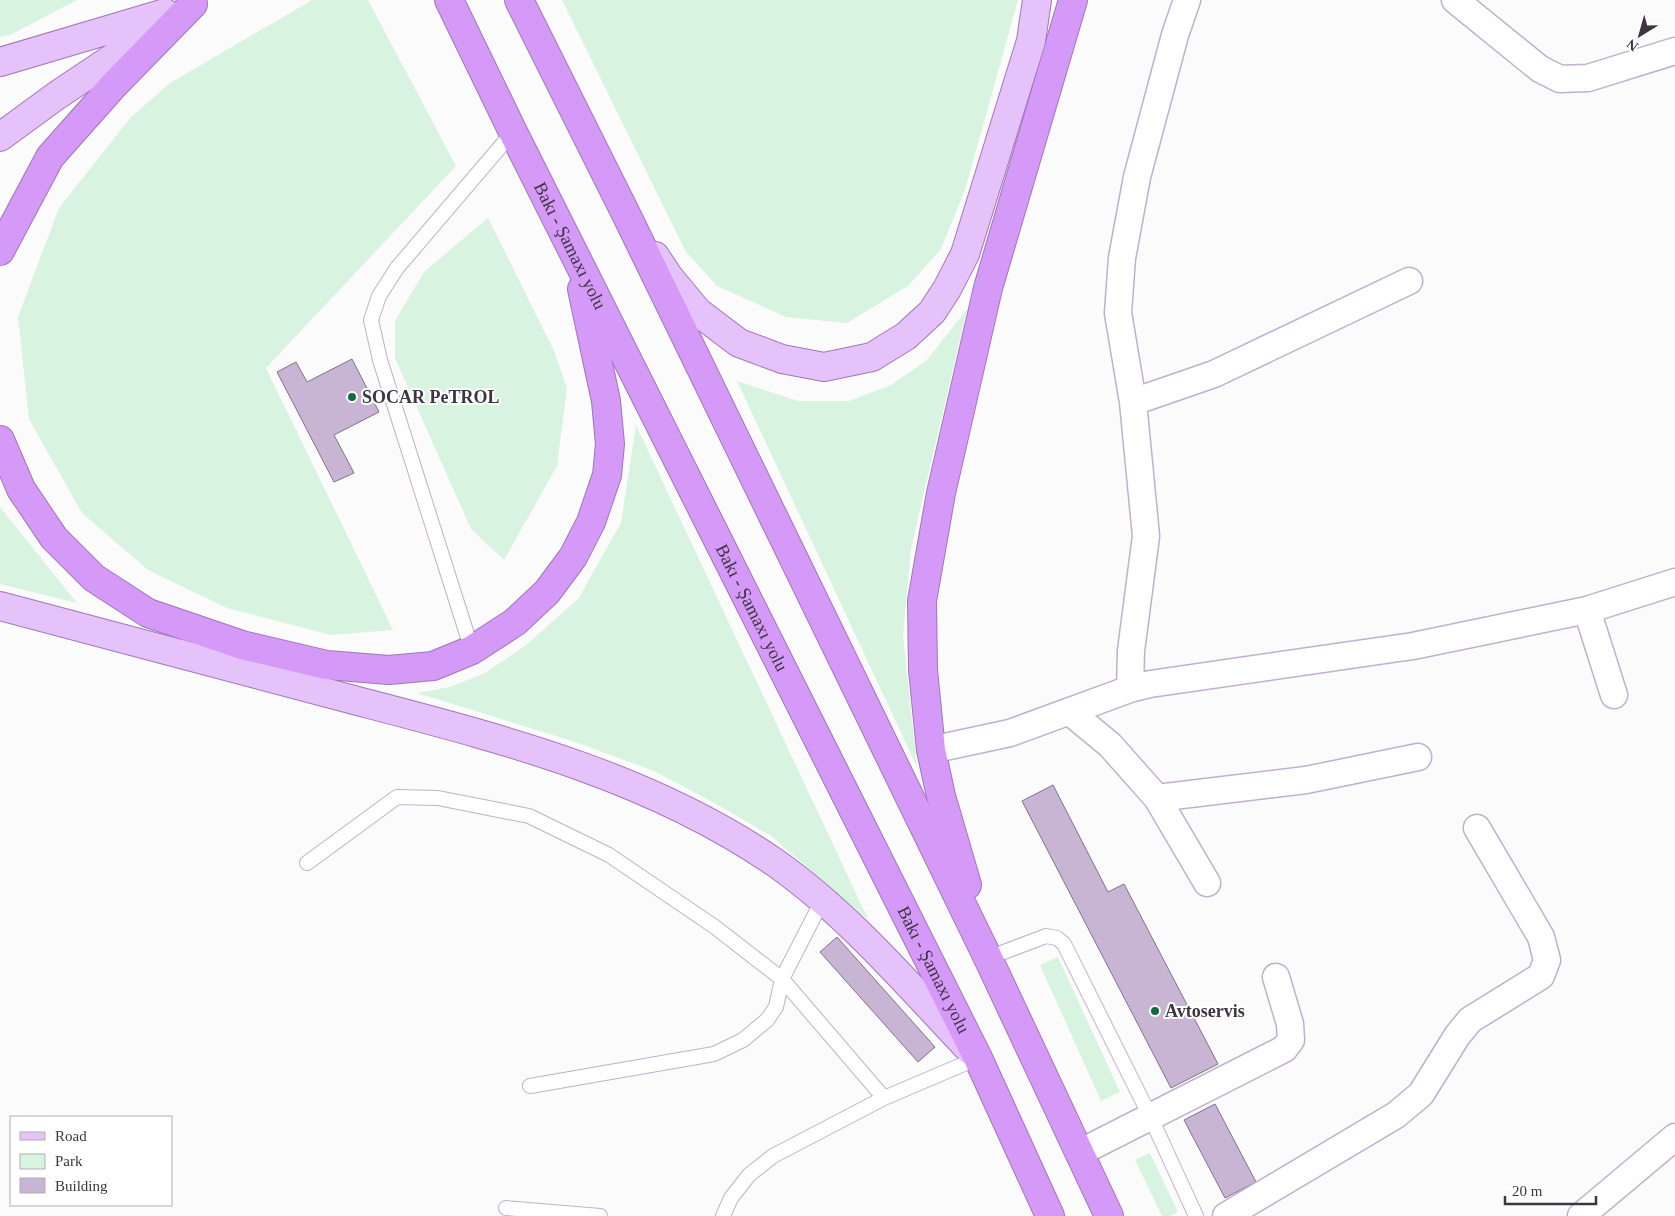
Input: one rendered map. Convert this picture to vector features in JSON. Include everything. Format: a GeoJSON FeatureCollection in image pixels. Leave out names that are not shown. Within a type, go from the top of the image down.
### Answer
{"type":"FeatureCollection","features":[{"type":"Feature","properties":{"kind":"highway","name":"Bakı - Şamaxı yolu"},"geometry":{"type":"LineString","coordinates":[[449,0],[513,132],[978,1058],[1050,1216]]}},
{"type":"Feature","properties":{"kind":"highway"},"geometry":{"type":"LineString","coordinates":[[519,0],[625,212],[988,958],[1109,1216]]}},
{"type":"Feature","properties":{"kind":"highway"},"geometry":{"type":"LineString","coordinates":[[988,958],[941,796],[931,750],[923,670],[922,601],[941,493],[988,288],[1073,0]]}},
{"type":"Feature","properties":{"kind":"highway"},"geometry":{"type":"LineString","coordinates":[[0,251],[50,156],[113,86],[197,2]]}},
{"type":"Feature","properties":{"kind":"highway"},"geometry":{"type":"LineString","coordinates":[[0,440],[21,489],[54,538],[94,578],[148,613],[242,645],[327,665],[388,670],[433,666],[472,650],[515,622],[547,592],[573,557],[591,522],[607,475],[610,444],[606,401],[574,251]]}},
{"type":"Feature","properties":{"kind":"main road"},"geometry":{"type":"LineString","coordinates":[[625,212],[669,277],[698,312],[739,343],[782,359],[824,367],[872,357],[906,336],[932,312],[947,289],[965,254],[1031,41],[1038,0]]}},
{"type":"Feature","properties":{"kind":"main road"},"geometry":{"type":"LineString","coordinates":[[0,62],[197,2]]}},
{"type":"Feature","properties":{"kind":"main road"},"geometry":{"type":"LineString","coordinates":[[0,137],[56,96],[197,2]]}},
{"type":"Feature","properties":{"kind":"main road"},"geometry":{"type":"LineString","coordinates":[[0,606],[464,729],[581,765],[662,798],[732,835],[778,866],[850,924],[978,1058]]}},
{"type":"Feature","properties":{"kind":"street"},"geometry":{"type":"LineString","coordinates":[[1130,689],[1131,651],[1146,536],[1133,402],[1118,313],[1122,258],[1137,177],[1175,36],[1187,0]]}},
{"type":"Feature","properties":{"kind":"street"},"geometry":{"type":"LineString","coordinates":[[1455,0],[1540,69],[1560,79],[1588,78],[1675,51]]}},
{"type":"Feature","properties":{"kind":"street"},"geometry":{"type":"LineString","coordinates":[[1133,402],[1214,374],[1409,282]]}},
{"type":"Feature","properties":{"kind":"street"},"geometry":{"type":"LineString","coordinates":[[931,750],[1010,733],[1130,689],[1150,684],[1413,646],[1587,610],[1675,582]]}},
{"type":"Feature","properties":{"kind":"street"},"geometry":{"type":"LineString","coordinates":[[1587,610],[1614,695]]}},
{"type":"Feature","properties":{"kind":"street"},"geometry":{"type":"LineString","coordinates":[[1070,712],[1110,745],[1157,798],[1207,883]]}},
{"type":"Feature","properties":{"kind":"street"},"geometry":{"type":"LineString","coordinates":[[1157,798],[1306,780],[1418,758]]}},
{"type":"Feature","properties":{"kind":"street"},"geometry":{"type":"LineString","coordinates":[[1226,1216],[1396,1115],[1421,1094],[1457,1036],[1470,1020],[1541,976],[1547,960],[1541,937],[1477,828]]}},
{"type":"Feature","properties":{"kind":"street"},"geometry":{"type":"LineString","coordinates":[[1079,1153],[1284,1049],[1291,1040],[1290,1024],[1276,977]]}},
{"type":"Feature","properties":{"kind":"street"},"geometry":{"type":"LineString","coordinates":[[1581,1216],[1675,1137]]}},
{"type":"Feature","properties":{"kind":"lane"},"geometry":{"type":"LineString","coordinates":[[472,650],[380,360],[371,320],[379,296],[397,268],[513,132]]}},
{"type":"Feature","properties":{"kind":"lane"},"geometry":{"type":"LineString","coordinates":[[307,863],[397,797],[438,798],[529,816],[609,855],[715,926],[782,979],[884,1098]]}},
{"type":"Feature","properties":{"kind":"lane"},"geometry":{"type":"LineString","coordinates":[[530,1086],[714,1054],[743,1040],[766,1020],[776,1007],[782,979],[822,901]]}},
{"type":"Feature","properties":{"kind":"lane"},"geometry":{"type":"LineString","coordinates":[[988,958],[1046,936],[1057,938],[1064,944],[1151,1118],[1196,1216]]}},
{"type":"Feature","properties":{"kind":"lane"},"geometry":{"type":"LineString","coordinates":[[723,1216],[730,1198],[749,1175],[773,1156],[884,1098],[978,1058]]}},
{"type":"Feature","properties":{"kind":"lane"},"geometry":{"type":"LineString","coordinates":[[506,1208],[600,1216]]}},
{"type":"Feature","properties":{"kind":"green space"},"geometry":{"type":"Polygon","coordinates":[[[0,0],[77,0],[10,35],[0,37],[0,0]]]}},
{"type":"Feature","properties":{"kind":"green space"},"geometry":{"type":"Polygon","coordinates":[[[312,0],[368,0],[456,166],[266,368],[393,630],[331,635],[227,608],[148,570],[82,513],[29,419],[18,317],[59,208],[131,117],[170,83],[312,0]]]}},
{"type":"Feature","properties":{"kind":"green space"},"geometry":{"type":"Polygon","coordinates":[[[562,0],[1018,0],[965,190],[941,249],[908,286],[847,323],[786,317],[717,286],[686,252],[562,0]]]}},
{"type":"Feature","properties":{"kind":"green space"},"geometry":{"type":"Polygon","coordinates":[[[488,218],[554,351],[567,388],[557,466],[504,560],[471,529],[395,358],[395,321],[424,272],[488,218]]]}},
{"type":"Feature","properties":{"kind":"green space"},"geometry":{"type":"Polygon","coordinates":[[[967,309],[911,549],[903,636],[917,767],[737,381],[798,401],[849,401],[891,385],[927,360],[967,309]]]}},
{"type":"Feature","properties":{"kind":"green space"},"geometry":{"type":"Polygon","coordinates":[[[636,425],[869,921],[771,836],[654,771],[575,742],[417,693],[450,687],[485,673],[526,645],[578,599],[621,523],[636,425]]]}},
{"type":"Feature","properties":{"kind":"green space"},"geometry":{"type":"Polygon","coordinates":[[[0,507],[77,603],[0,584],[0,507]]]}},
{"type":"Feature","properties":{"kind":"green space"},"geometry":{"type":"Polygon","coordinates":[[[1058,957],[1120,1092],[1101,1101],[1040,965],[1058,957]]]}},
{"type":"Feature","properties":{"kind":"green space"},"geometry":{"type":"Polygon","coordinates":[[[1150,1153],[1178,1212],[1170,1216],[1162,1216],[1135,1160],[1150,1153]]]}},
{"type":"Feature","properties":{"kind":"building"},"geometry":{"type":"Polygon","coordinates":[[[352,359],[379,412],[334,435],[354,473],[334,482],[277,372],[296,362],[307,382],[352,359]]]}},
{"type":"Feature","properties":{"kind":"building"},"geometry":{"type":"Polygon","coordinates":[[[1053,785],[1108,892],[1124,884],[1218,1064],[1171,1088],[1022,801],[1053,785]]]}},
{"type":"Feature","properties":{"kind":"building"},"geometry":{"type":"Polygon","coordinates":[[[837,937],[935,1047],[918,1062],[820,952],[837,937]]]}},
{"type":"Feature","properties":{"kind":"building"},"geometry":{"type":"Polygon","coordinates":[[[1215,1104],[1256,1182],[1225,1198],[1184,1120],[1215,1104]]]}},
{"type":"Feature","properties":{"kind":"place","name":"SOCAR PeTROL"},"geometry":{"type":"Point","coordinates":[352,397]}},
{"type":"Feature","properties":{"kind":"place","name":"Avtoservis"},"geometry":{"type":"Point","coordinates":[1155,1011]}}]}
